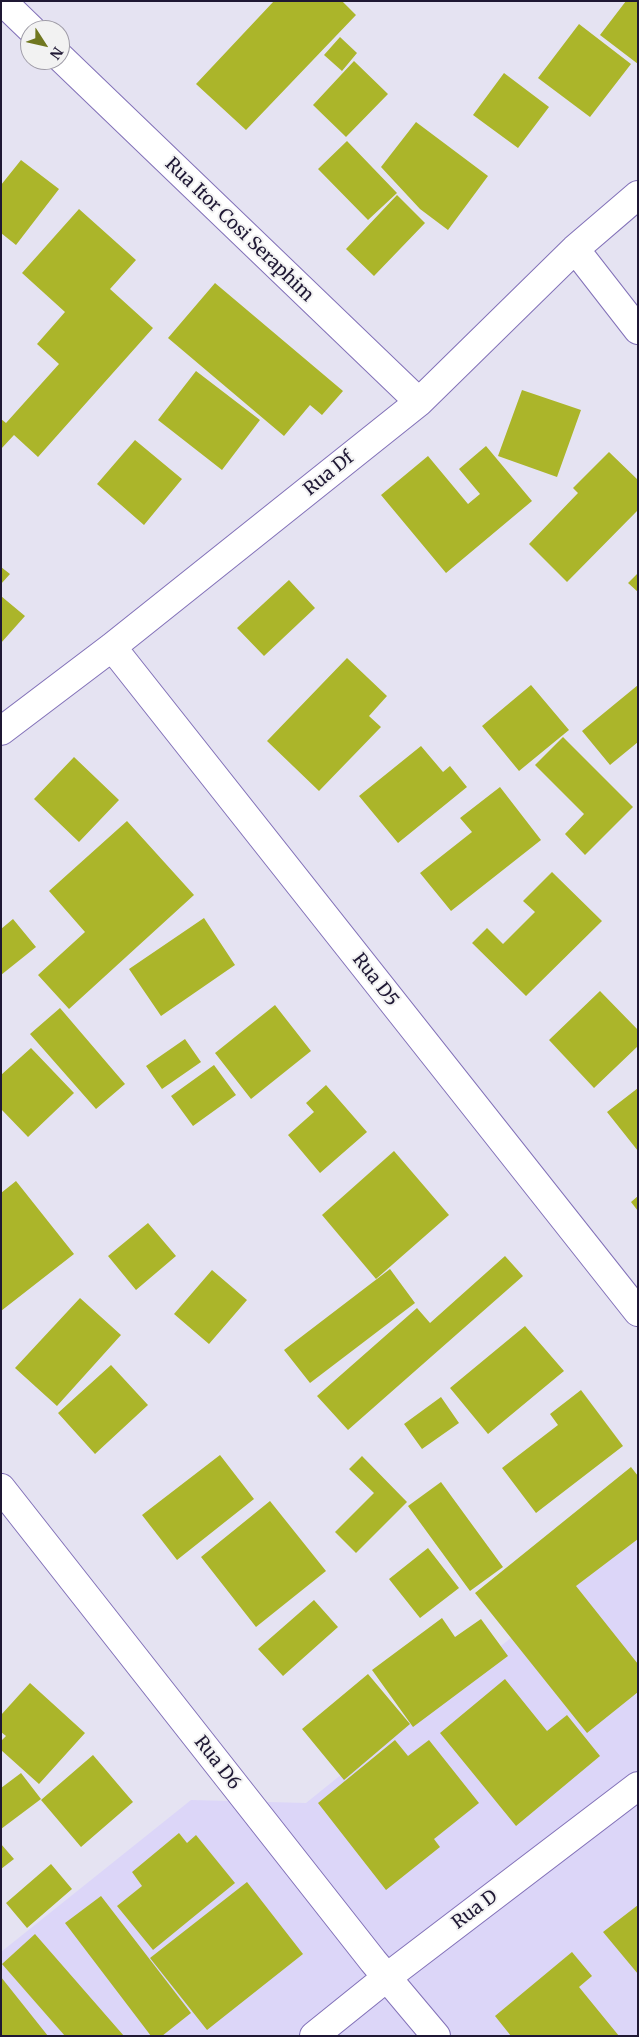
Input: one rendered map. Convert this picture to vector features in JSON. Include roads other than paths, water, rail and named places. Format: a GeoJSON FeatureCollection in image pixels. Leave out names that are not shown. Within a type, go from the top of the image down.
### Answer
{"type":"FeatureCollection","features":[{"type":"Feature","properties":{"kind":"street"},"geometry":{"type":"LineString","coordinates":[[2,1],[22,20]]}},
{"type":"Feature","properties":{"kind":"street","name":"Rua Itor Cosi Seraphim"},"geometry":{"type":"LineString","coordinates":[[70,67],[419,402]]}},
{"type":"Feature","properties":{"kind":"street","name":"Rua Df"},"geometry":{"type":"LineString","coordinates":[[1,731],[112,647],[419,402],[575,249],[638,195]]}},
{"type":"Feature","properties":{"kind":"street"},"geometry":{"type":"LineString","coordinates":[[575,249],[638,330]]}},
{"type":"Feature","properties":{"kind":"street","name":"Rua D5"},"geometry":{"type":"LineString","coordinates":[[112,647],[638,1312]]}},
{"type":"Feature","properties":{"kind":"street","name":"Rua D6"},"geometry":{"type":"LineString","coordinates":[[1,1488],[386,1978],[436,2036]]}},
{"type":"Feature","properties":{"kind":"street","name":"Rua D"},"geometry":{"type":"LineString","coordinates":[[314,2036],[386,1978],[638,1786]]}}]}
